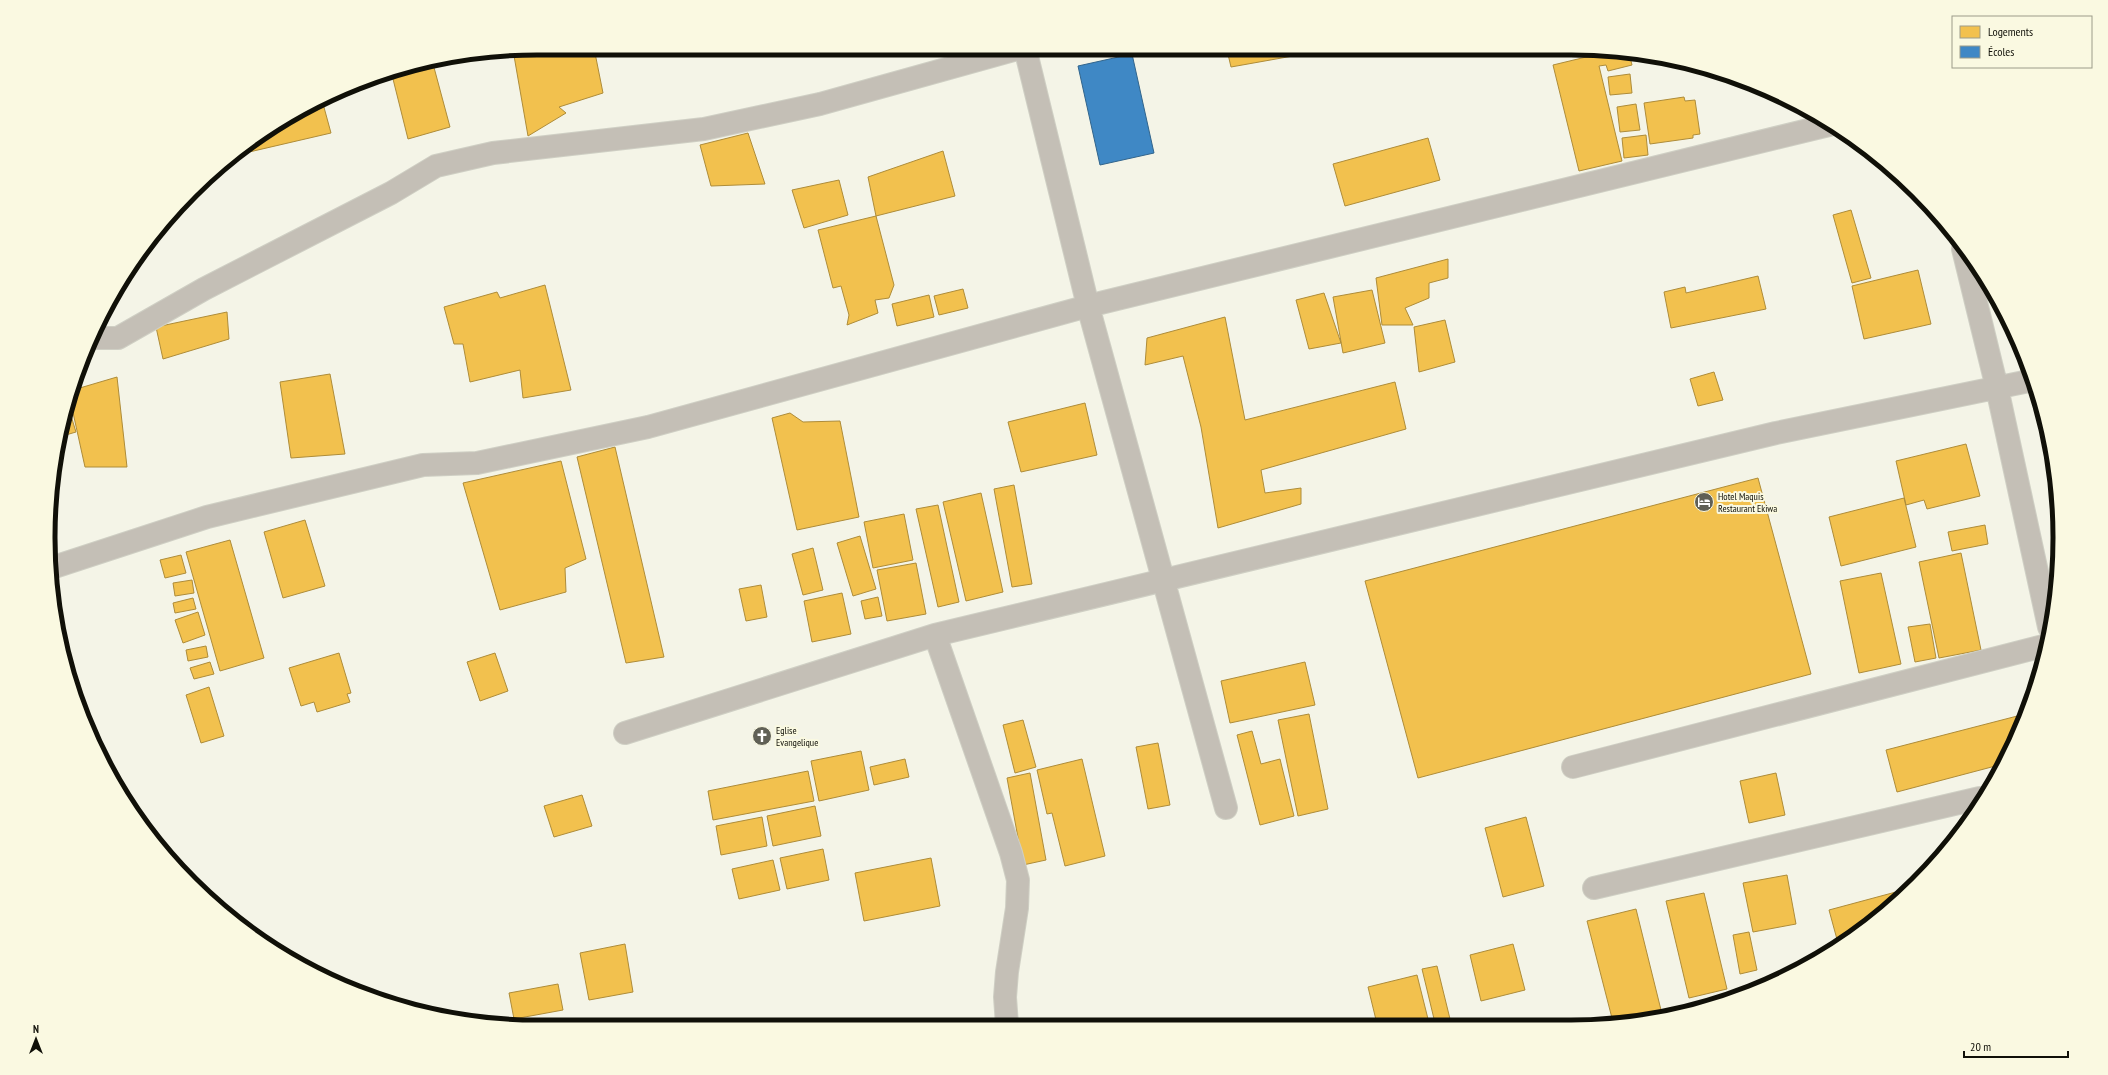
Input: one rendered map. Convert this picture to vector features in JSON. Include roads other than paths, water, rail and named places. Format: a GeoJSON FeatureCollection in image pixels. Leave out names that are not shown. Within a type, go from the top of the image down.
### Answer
{"type":"FeatureCollection","features":[{"type":"Feature","properties":{"kind":"street"},"geometry":{"type":"LineString","coordinates":[[99,338],[118,338],[204,289],[390,193],[436,166],[492,153],[704,129],[820,104],[996,55]]}},
{"type":"Feature","properties":{"kind":"street"},"geometry":{"type":"LineString","coordinates":[[1027,55],[1088,306],[1162,581],[1226,808]]}},
{"type":"Feature","properties":{"kind":"street"},"geometry":{"type":"LineString","coordinates":[[56,566],[207,517],[423,465],[477,463],[648,427],[1088,306],[1823,126]]}},
{"type":"Feature","properties":{"kind":"street"},"geometry":{"type":"LineString","coordinates":[[1966,261],[1997,388],[2047,616]]}},
{"type":"Feature","properties":{"kind":"street"},"geometry":{"type":"LineString","coordinates":[[625,733],[935,635],[1776,434],[2027,382]]}},
{"type":"Feature","properties":{"kind":"street"},"geometry":{"type":"LineString","coordinates":[[935,635],[1011,853],[1018,880],[1017,908],[1007,972],[1005,997],[1007,1020]]}},
{"type":"Feature","properties":{"kind":"street"},"geometry":{"type":"LineString","coordinates":[[1573,767],[2041,646]]}},
{"type":"Feature","properties":{"kind":"street"},"geometry":{"type":"LineString","coordinates":[[1594,888],[1976,799]]}},
{"type":"Feature","properties":{"kind":"place","name":"Hotel Maquis Restaurant Ekiwa"},"geometry":{"type":"Point","coordinates":[1704,502]}},
{"type":"Feature","properties":{"kind":"place","name":"Eglise Evangelique"},"geometry":{"type":"Point","coordinates":[762,736]}}]}
